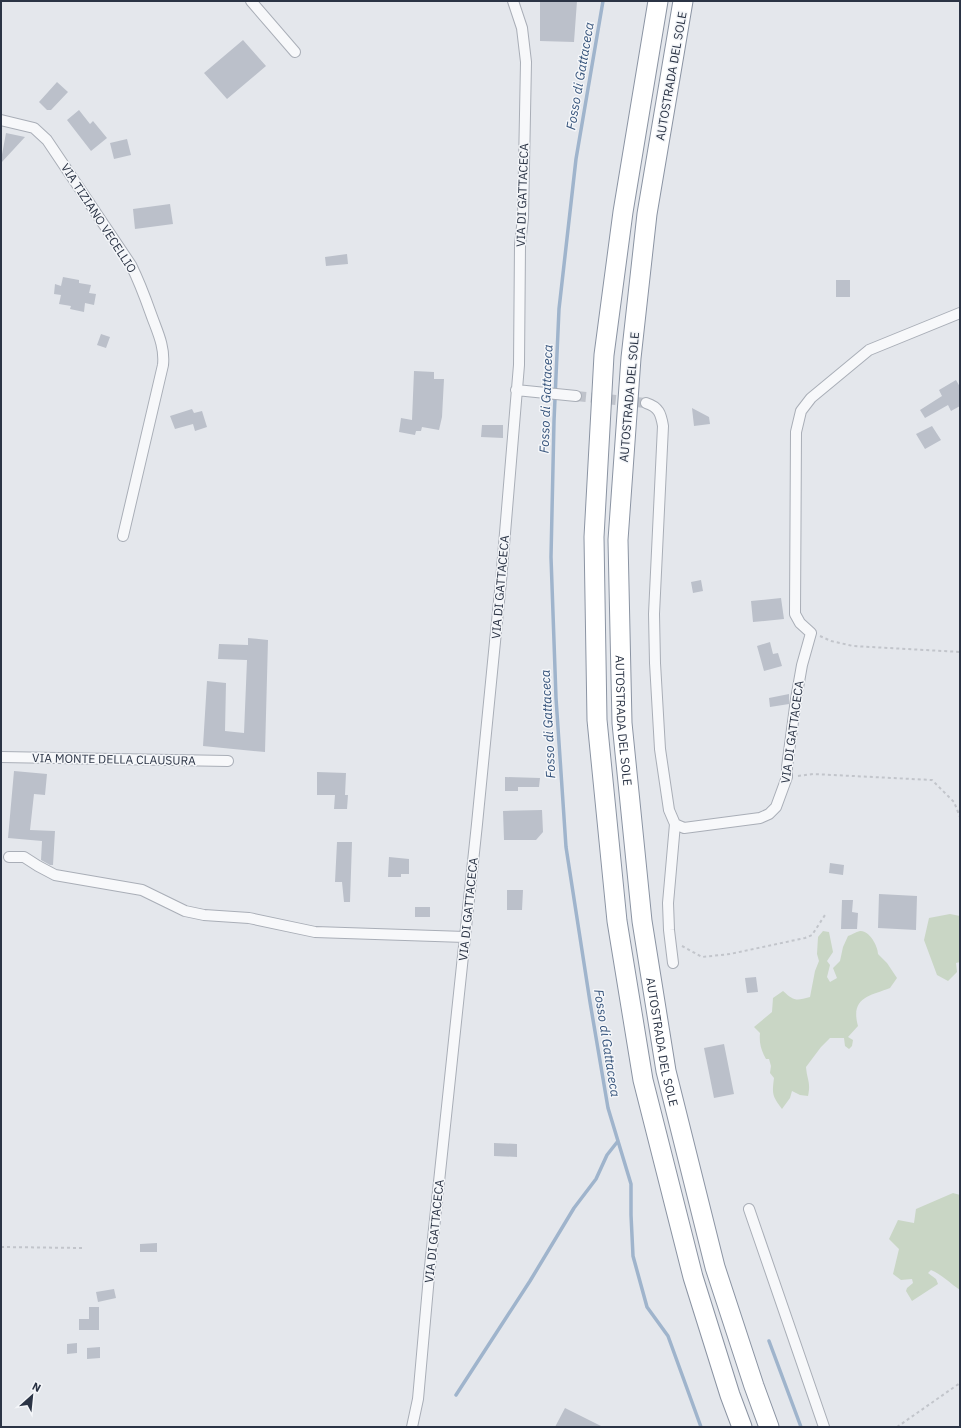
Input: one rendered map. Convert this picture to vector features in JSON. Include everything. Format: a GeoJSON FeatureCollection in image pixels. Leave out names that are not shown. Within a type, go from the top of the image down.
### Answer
{"type":"FeatureCollection","features":[{"type":"Feature","properties":{"kind":"highway","name":"AUTOSTRADA DEL SOLE"},"geometry":{"type":"LineString","coordinates":[[658,1],[623,212],[604,355],[594,537],[597,720],[616,921],[643,1080],[693,1277],[730,1395],[742,1427]]}},
{"type":"Feature","properties":{"kind":"highway","name":"AUTOSTRADA DEL SOLE"},"geometry":{"type":"LineString","coordinates":[[684,1],[647,214],[631,358],[618,540],[622,723],[642,921],[666,1071],[716,1268],[754,1386],[769,1427]]}},
{"type":"Feature","properties":{"kind":"street"},"geometry":{"type":"LineString","coordinates":[[252,1],[295,52]]}},
{"type":"Feature","properties":{"kind":"street","name":"VIA DI GATTACECA"},"geometry":{"type":"LineString","coordinates":[[412,1427],[418,1399],[430,1268],[500,589],[518,365],[526,62],[522,28],[513,1]]}},
{"type":"Feature","properties":{"kind":"street","name":"VIA TIZIANO VECELLIO"},"geometry":{"type":"LineString","coordinates":[[1,120],[34,128],[47,140],[133,268],[142,287],[160,338],[164,355],[163,365],[124,536]]}},
{"type":"Feature","properties":{"kind":"street"},"geometry":{"type":"LineString","coordinates":[[811,633],[800,623],[795,614],[796,432],[801,411],[811,398],[869,350],[960,313]]}},
{"type":"Feature","properties":{"kind":"street"},"geometry":{"type":"LineString","coordinates":[[516,390],[576,396]]}},
{"type":"Feature","properties":{"kind":"street"},"geometry":{"type":"LineString","coordinates":[[646,403],[651,404],[659,410],[664,426],[654,614],[660,748],[669,810],[675,824],[668,903],[673,963]]}},
{"type":"Feature","properties":{"kind":"street","name":"VIA DI GATTACECA"},"geometry":{"type":"LineString","coordinates":[[675,824],[684,828],[760,818],[769,814],[776,807],[788,777],[787,767],[796,699],[802,665],[811,633]]}},
{"type":"Feature","properties":{"kind":"street","name":"VIA MONTE DELLA CLAUSURA"},"geometry":{"type":"LineString","coordinates":[[1,757],[228,761]]}},
{"type":"Feature","properties":{"kind":"street"},"geometry":{"type":"LineString","coordinates":[[9,857],[24,857],[56,875],[142,890],[185,911],[204,915],[249,918],[315,932],[465,937]]}},
{"type":"Feature","properties":{"kind":"street"},"geometry":{"type":"LineString","coordinates":[[749,1209],[824,1427]]}},
{"type":"Feature","properties":{"kind":"path"},"geometry":{"type":"LineString","coordinates":[[811,633],[830,641],[853,646],[960,652]]}},
{"type":"Feature","properties":{"kind":"path"},"geometry":{"type":"LineString","coordinates":[[788,777],[813,774],[932,780],[954,802],[960,817]]}},
{"type":"Feature","properties":{"kind":"path"},"geometry":{"type":"LineString","coordinates":[[670,937],[702,957],[730,954],[805,938],[812,935],[825,915]]}},
{"type":"Feature","properties":{"kind":"path"},"geometry":{"type":"LineString","coordinates":[[1,1247],[82,1248]]}},
{"type":"Feature","properties":{"kind":"path"},"geometry":{"type":"LineString","coordinates":[[898,1427],[960,1383]]}},
{"type":"Feature","properties":{"kind":"green space"},"geometry":{"type":"Polygon","coordinates":[[[950,914],[960,916],[960,962],[956,963],[957,972],[948,981],[937,975],[924,940],[929,918],[950,914]]]}},
{"type":"Feature","properties":{"kind":"green space"},"geometry":{"type":"Polygon","coordinates":[[[823,931],[829,932],[833,952],[827,961],[830,965],[827,977],[830,982],[837,978],[833,968],[840,961],[843,947],[848,936],[860,931],[867,933],[870,936],[878,951],[878,954],[887,963],[897,978],[890,988],[869,996],[859,1003],[856,1016],[858,1026],[848,1037],[853,1040],[852,1046],[849,1049],[845,1046],[844,1038],[830,1038],[806,1067],[809,1084],[808,1096],[800,1095],[792,1091],[790,1098],[782,1109],[776,1101],[774,1095],[774,1078],[770,1073],[771,1066],[769,1059],[766,1059],[764,1056],[760,1043],[760,1033],[754,1027],[772,1012],[773,998],[783,991],[795,999],[810,997],[815,971],[819,961],[817,954],[818,937],[823,931]]]}},
{"type":"Feature","properties":{"kind":"green space"},"geometry":{"type":"Polygon","coordinates":[[[953,1193],[960,1195],[960,1290],[931,1270],[928,1273],[936,1279],[938,1284],[912,1301],[906,1291],[907,1288],[913,1283],[912,1279],[901,1280],[893,1274],[899,1249],[889,1239],[898,1220],[914,1223],[916,1209],[953,1193]]]}},
{"type":"Feature","properties":{"kind":"building"},"geometry":{"type":"Polygon","coordinates":[[[540,1],[577,1],[574,42],[540,41],[540,1]]]}},
{"type":"Feature","properties":{"kind":"building"},"geometry":{"type":"Polygon","coordinates":[[[243,40],[266,66],[227,99],[204,73],[243,40]]]}},
{"type":"Feature","properties":{"kind":"building"},"geometry":{"type":"Polygon","coordinates":[[[57,82],[68,92],[51,110],[47,110],[39,102],[57,82]]]}},
{"type":"Feature","properties":{"kind":"building"},"geometry":{"type":"Polygon","coordinates":[[[79,110],[90,124],[93,121],[107,138],[91,151],[67,120],[79,110]]]}},
{"type":"Feature","properties":{"kind":"building"},"geometry":{"type":"Polygon","coordinates":[[[6,133],[25,137],[1,163],[1,160],[6,133]]]}},
{"type":"Feature","properties":{"kind":"building"},"geometry":{"type":"Polygon","coordinates":[[[127,139],[131,155],[114,159],[110,143],[127,139]]]}},
{"type":"Feature","properties":{"kind":"building"},"geometry":{"type":"Polygon","coordinates":[[[170,204],[173,224],[135,229],[133,209],[170,204]]]}},
{"type":"Feature","properties":{"kind":"building"},"geometry":{"type":"Polygon","coordinates":[[[347,254],[348,264],[326,266],[325,257],[347,254]]]}},
{"type":"Feature","properties":{"kind":"building"},"geometry":{"type":"Polygon","coordinates":[[[63,277],[79,280],[79,283],[91,285],[89,293],[96,294],[94,305],[85,303],[84,312],[70,309],[71,306],[59,304],[61,295],[54,294],[55,284],[61,286],[63,277]]]}},
{"type":"Feature","properties":{"kind":"building"},"geometry":{"type":"Polygon","coordinates":[[[836,280],[850,280],[850,297],[836,297],[836,280]]]}},
{"type":"Feature","properties":{"kind":"building"},"geometry":{"type":"Polygon","coordinates":[[[101,334],[110,337],[106,348],[97,345],[101,334]]]}},
{"type":"Feature","properties":{"kind":"building"},"geometry":{"type":"Polygon","coordinates":[[[414,371],[434,372],[434,379],[444,379],[442,417],[439,430],[422,427],[421,431],[416,431],[415,435],[399,432],[401,418],[412,420],[414,371]]]}},
{"type":"Feature","properties":{"kind":"building"},"geometry":{"type":"Polygon","coordinates":[[[956,380],[960,387],[960,406],[951,411],[948,405],[925,418],[920,410],[942,396],[939,390],[956,380]]]}},
{"type":"Feature","properties":{"kind":"building"},"geometry":{"type":"Polygon","coordinates":[[[692,408],[709,417],[710,424],[694,426],[692,408]]]}},
{"type":"Feature","properties":{"kind":"building"},"geometry":{"type":"Polygon","coordinates":[[[192,409],[194,413],[202,411],[207,427],[195,431],[193,424],[175,429],[170,416],[192,409]]]}},
{"type":"Feature","properties":{"kind":"building"},"geometry":{"type":"Polygon","coordinates":[[[482,425],[503,425],[503,438],[481,437],[482,425]]]}},
{"type":"Feature","properties":{"kind":"building"},"geometry":{"type":"Polygon","coordinates":[[[932,426],[941,440],[925,449],[916,434],[932,426]]]}},
{"type":"Feature","properties":{"kind":"building"},"geometry":{"type":"Polygon","coordinates":[[[701,580],[703,591],[693,593],[691,582],[701,580]]]}},
{"type":"Feature","properties":{"kind":"building"},"geometry":{"type":"Polygon","coordinates":[[[781,598],[784,619],[753,622],[751,601],[781,598]]]}},
{"type":"Feature","properties":{"kind":"building"},"geometry":{"type":"Polygon","coordinates":[[[248,638],[268,640],[265,752],[203,746],[207,681],[226,683],[225,731],[244,733],[247,660],[218,659],[219,644],[248,645],[248,638]]]}},
{"type":"Feature","properties":{"kind":"building"},"geometry":{"type":"Polygon","coordinates":[[[770,642],[773,654],[778,653],[782,666],[764,671],[757,646],[770,642]]]}},
{"type":"Feature","properties":{"kind":"building"},"geometry":{"type":"Polygon","coordinates":[[[789,694],[789,704],[770,707],[769,698],[789,694]]]}},
{"type":"Feature","properties":{"kind":"building"},"geometry":{"type":"Polygon","coordinates":[[[14,771],[47,774],[45,795],[34,794],[30,830],[55,831],[53,865],[41,860],[42,841],[8,838],[14,771]]]}},
{"type":"Feature","properties":{"kind":"building"},"geometry":{"type":"Polygon","coordinates":[[[317,772],[346,773],[345,795],[348,795],[347,809],[334,809],[335,795],[317,795],[317,772]]]}},
{"type":"Feature","properties":{"kind":"building"},"geometry":{"type":"Polygon","coordinates":[[[505,777],[540,778],[539,787],[518,787],[518,791],[505,791],[505,777]]]}},
{"type":"Feature","properties":{"kind":"building"},"geometry":{"type":"Polygon","coordinates":[[[542,810],[543,832],[536,840],[504,840],[503,811],[542,810]]]}},
{"type":"Feature","properties":{"kind":"building"},"geometry":{"type":"Polygon","coordinates":[[[337,842],[352,842],[350,902],[344,902],[342,882],[335,882],[337,842]]]}},
{"type":"Feature","properties":{"kind":"building"},"geometry":{"type":"Polygon","coordinates":[[[389,857],[409,859],[409,874],[401,874],[401,877],[388,877],[389,857]]]}},
{"type":"Feature","properties":{"kind":"building"},"geometry":{"type":"Polygon","coordinates":[[[830,863],[844,865],[843,875],[829,873],[830,863]]]}},
{"type":"Feature","properties":{"kind":"building"},"geometry":{"type":"Polygon","coordinates":[[[507,890],[523,890],[522,910],[507,910],[507,890]]]}},
{"type":"Feature","properties":{"kind":"building"},"geometry":{"type":"Polygon","coordinates":[[[879,894],[917,896],[916,930],[878,928],[879,894]]]}},
{"type":"Feature","properties":{"kind":"building"},"geometry":{"type":"Polygon","coordinates":[[[842,900],[853,900],[852,912],[858,913],[857,929],[841,929],[842,900]]]}},
{"type":"Feature","properties":{"kind":"building"},"geometry":{"type":"Polygon","coordinates":[[[415,907],[430,907],[430,917],[415,917],[415,907]]]}},
{"type":"Feature","properties":{"kind":"building"},"geometry":{"type":"Polygon","coordinates":[[[756,977],[758,992],[747,993],[745,978],[756,977]]]}},
{"type":"Feature","properties":{"kind":"building"},"geometry":{"type":"Polygon","coordinates":[[[724,1044],[734,1094],[714,1098],[704,1048],[724,1044]]]}},
{"type":"Feature","properties":{"kind":"building"},"geometry":{"type":"Polygon","coordinates":[[[494,1143],[517,1144],[517,1157],[494,1156],[494,1143]]]}},
{"type":"Feature","properties":{"kind":"building"},"geometry":{"type":"Polygon","coordinates":[[[157,1243],[157,1252],[140,1252],[140,1244],[157,1243]]]}},
{"type":"Feature","properties":{"kind":"building"},"geometry":{"type":"Polygon","coordinates":[[[114,1289],[116,1298],[98,1302],[96,1292],[114,1289]]]}},
{"type":"Feature","properties":{"kind":"building"},"geometry":{"type":"Polygon","coordinates":[[[89,1307],[99,1307],[99,1330],[79,1330],[79,1319],[89,1319],[89,1307]]]}},
{"type":"Feature","properties":{"kind":"building"},"geometry":{"type":"Polygon","coordinates":[[[77,1343],[77,1353],[67,1354],[67,1344],[77,1343]]]}},
{"type":"Feature","properties":{"kind":"building"},"geometry":{"type":"Polygon","coordinates":[[[100,1347],[100,1358],[87,1359],[87,1348],[100,1347]]]}},
{"type":"Feature","properties":{"kind":"building"},"geometry":{"type":"Polygon","coordinates":[[[565,1408],[603,1427],[555,1427],[565,1408]]]}},
{"type":"Feature","properties":{"kind":"waterway","name":"Fosso di Gattaceca"},"geometry":{"type":"LineString","coordinates":[[603,1],[576,159],[559,309],[554,421],[551,557],[556,698],[566,847],[608,1108],[631,1184],[633,1256],[647,1307],[668,1336],[701,1427]]}},
{"type":"Feature","properties":{"kind":"waterway"},"geometry":{"type":"LineString","coordinates":[[456,1395],[530,1281],[574,1208],[596,1179],[607,1155],[618,1141]]}},
{"type":"Feature","properties":{"kind":"waterway"},"geometry":{"type":"LineString","coordinates":[[769,1341],[801,1427]]}},
{"type":"Feature","properties":{"kind":"tunnel"},"geometry":{"type":"LineString","coordinates":[[576,396],[646,403]]}}]}
